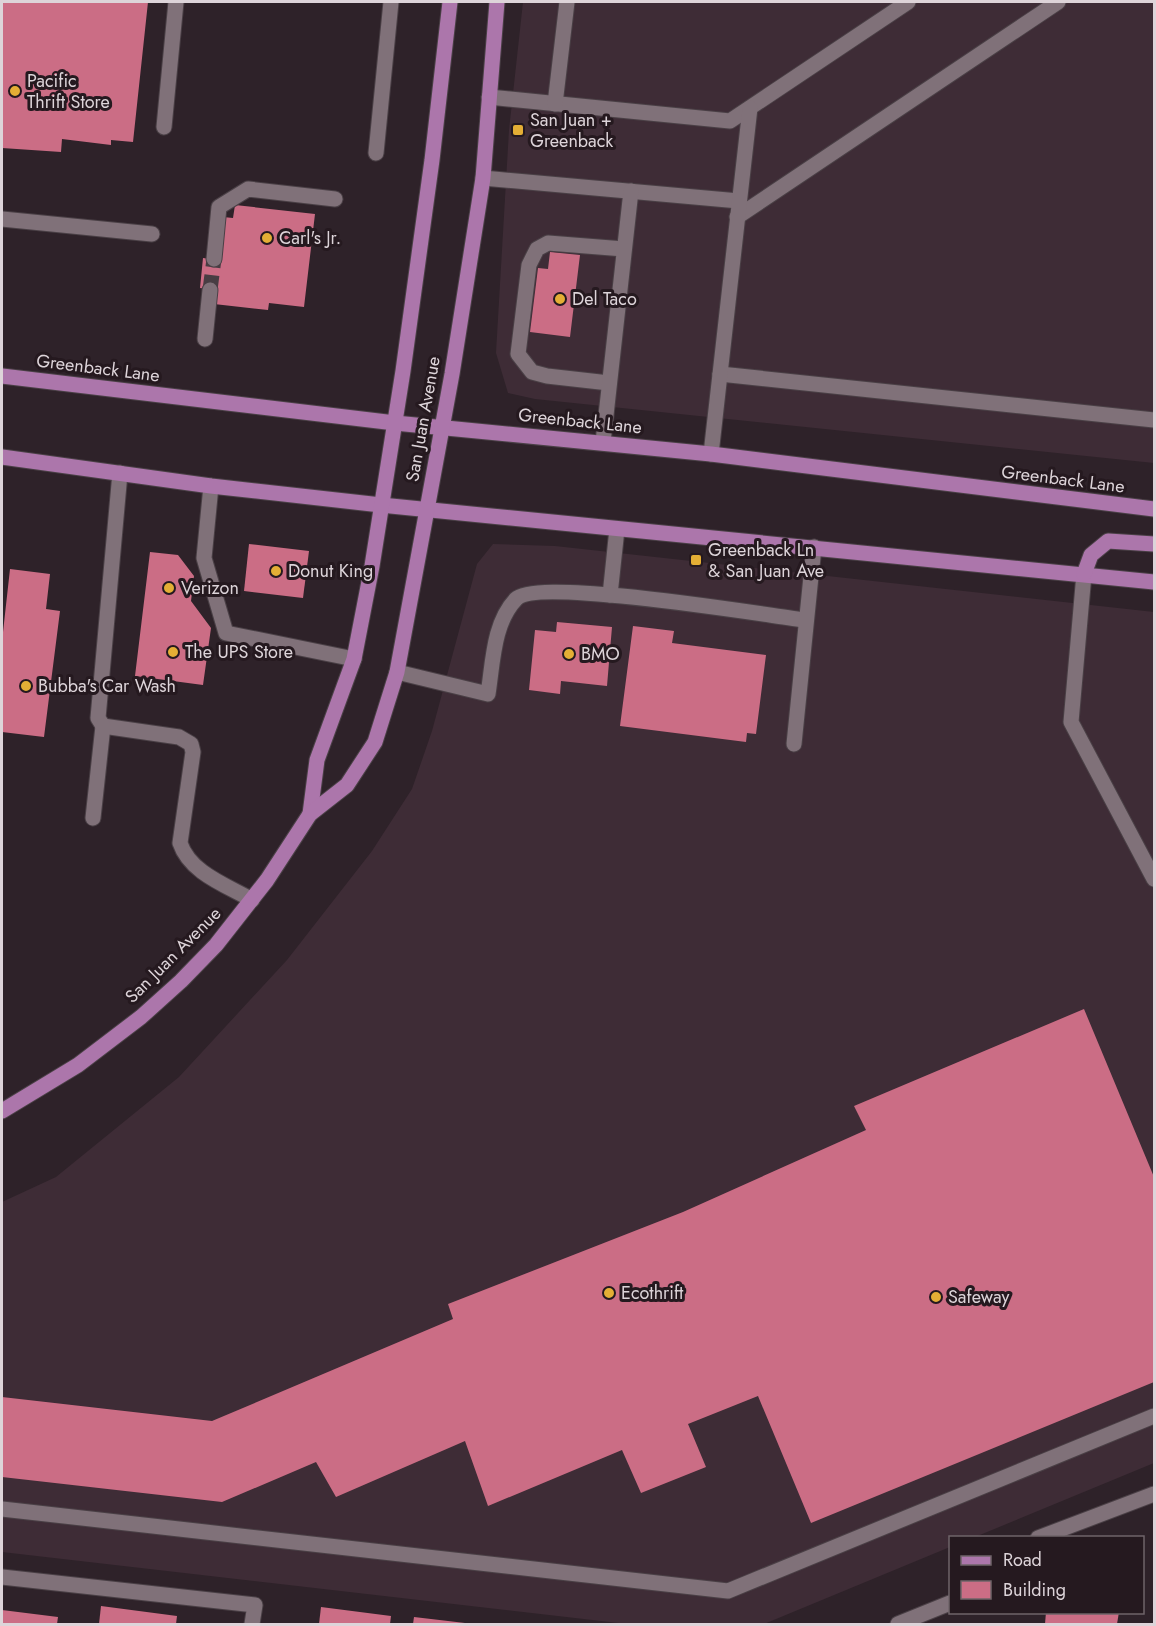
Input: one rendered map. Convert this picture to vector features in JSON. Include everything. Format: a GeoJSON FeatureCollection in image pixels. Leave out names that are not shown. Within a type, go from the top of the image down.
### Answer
{"type":"FeatureCollection","features":[{"type":"Feature","properties":{"kind":"main road","name":"San Juan Avenue"},"geometry":{"type":"LineString","coordinates":[[310,814],[317,760],[354,659],[381,505],[395,423],[432,160],[450,2]]}},
{"type":"Feature","properties":{"kind":"main road","name":"San Juan Avenue"},"geometry":{"type":"LineString","coordinates":[[2,1111],[78,1065],[141,1017],[216,945],[252,900],[310,814],[347,785],[375,742],[397,672],[442,428],[483,177],[497,2]]}},
{"type":"Feature","properties":{"kind":"main road","name":"Greenback Lane"},"geometry":{"type":"LineString","coordinates":[[2,376],[395,423],[711,454],[1155,509]]}},
{"type":"Feature","properties":{"kind":"main road"},"geometry":{"type":"LineString","coordinates":[[2,457],[212,486],[381,505],[1155,582]]}},
{"type":"Feature","properties":{"kind":"main road"},"geometry":{"type":"LineString","coordinates":[[1084,574],[1091,555],[1108,541],[1155,544]]}},
{"type":"Feature","properties":{"kind":"lane"},"geometry":{"type":"LineString","coordinates":[[164,127],[176,2]]}},
{"type":"Feature","properties":{"kind":"lane"},"geometry":{"type":"LineString","coordinates":[[376,153],[391,2]]}},
{"type":"Feature","properties":{"kind":"lane"},"geometry":{"type":"LineString","coordinates":[[555,104],[567,2]]}},
{"type":"Feature","properties":{"kind":"lane"},"geometry":{"type":"LineString","coordinates":[[489,97],[730,121],[908,2]]}},
{"type":"Feature","properties":{"kind":"lane"},"geometry":{"type":"LineString","coordinates":[[738,217],[1058,2]]}},
{"type":"Feature","properties":{"kind":"lane"},"geometry":{"type":"LineString","coordinates":[[711,454],[750,108]]}},
{"type":"Feature","properties":{"kind":"lane"},"geometry":{"type":"LineString","coordinates":[[483,177],[740,201]]}},
{"type":"Feature","properties":{"kind":"lane"},"geometry":{"type":"LineString","coordinates":[[214,259],[219,207],[248,189],[335,200]]}},
{"type":"Feature","properties":{"kind":"lane"},"geometry":{"type":"LineString","coordinates":[[603,442],[631,191]]}},
{"type":"Feature","properties":{"kind":"lane"},"geometry":{"type":"LineString","coordinates":[[2,219],[152,234]]}},
{"type":"Feature","properties":{"kind":"lane"},"geometry":{"type":"LineString","coordinates":[[609,383],[547,376],[532,372],[518,354],[529,265],[537,249],[548,243],[624,249]]}},
{"type":"Feature","properties":{"kind":"lane"},"geometry":{"type":"LineString","coordinates":[[205,339],[210,290]]}},
{"type":"Feature","properties":{"kind":"lane"},"geometry":{"type":"LineString","coordinates":[[720,374],[1155,420]]}},
{"type":"Feature","properties":{"kind":"lane"},"geometry":{"type":"LineString","coordinates":[[93,818],[102,726],[97,711],[120,474]]}},
{"type":"Feature","properties":{"kind":"lane"},"geometry":{"type":"LineString","coordinates":[[212,486],[204,558],[226,633],[354,659]]}},
{"type":"Feature","properties":{"kind":"lane"},"geometry":{"type":"LineString","coordinates":[[610,594],[617,529]]}},
{"type":"Feature","properties":{"kind":"lane"},"geometry":{"type":"LineString","coordinates":[[794,744],[814,547]]}},
{"type":"Feature","properties":{"kind":"lane"},"geometry":{"type":"LineString","coordinates":[[1084,574],[1071,722],[1155,879]]}},
{"type":"Feature","properties":{"kind":"lane"},"geometry":{"type":"LineString","coordinates":[[397,672],[488,694],[501,620],[517,597],[538,591],[610,594],[805,620]]}},
{"type":"Feature","properties":{"kind":"lane"},"geometry":{"type":"LineString","coordinates":[[102,726],[179,737],[191,744],[192,752],[180,843],[184,854],[193,865],[252,900]]}},
{"type":"Feature","properties":{"kind":"lane"},"geometry":{"type":"LineString","coordinates":[[2,1509],[728,1591],[1155,1416]]}},
{"type":"Feature","properties":{"kind":"lane"},"geometry":{"type":"LineString","coordinates":[[1043,1536],[1155,1494]]}},
{"type":"Feature","properties":{"kind":"lane"},"geometry":{"type":"LineString","coordinates":[[2,1577],[255,1605],[252,1624]]}},
{"type":"Feature","properties":{"kind":"lane"},"geometry":{"type":"LineString","coordinates":[[898,1624],[949,1604]]}},
{"type":"Feature","properties":{"kind":"shaded area"},"geometry":{"type":"Polygon","coordinates":[[[523,2],[1154,2],[1154,463],[535,399],[508,393],[496,353],[509,130],[523,2]]]}},
{"type":"Feature","properties":{"kind":"shaded area"},"geometry":{"type":"Polygon","coordinates":[[[493,544],[555,546],[1154,612],[1154,1463],[977,1536],[949,1536],[949,1547],[764,1624],[627,1624],[2,1552],[2,1202],[56,1177],[179,1077],[287,960],[372,851],[412,789],[432,731],[477,564],[493,544]]]}},
{"type":"Feature","properties":{"kind":"building"},"geometry":{"type":"Polygon","coordinates":[[[2,2],[148,2],[133,142],[111,140],[111,145],[62,139],[61,152],[2,148],[2,2]]]}},
{"type":"Feature","properties":{"kind":"building","name":"Carl's Jr."},"geometry":{"type":"Polygon","coordinates":[[[235,205],[315,214],[304,307],[269,303],[268,310],[214,304],[216,290],[200,288],[203,258],[218,260],[223,217],[233,218],[235,205]]]}},
{"type":"Feature","properties":{"kind":"building"},"geometry":{"type":"Polygon","coordinates":[[[550,252],[580,255],[570,337],[530,332],[538,268],[548,269],[550,252]]]}},
{"type":"Feature","properties":{"kind":"building","name":"Donut King"},"geometry":{"type":"Polygon","coordinates":[[[249,544],[309,551],[303,598],[244,591],[249,544]]]}},
{"type":"Feature","properties":{"kind":"building"},"geometry":{"type":"Polygon","coordinates":[[[150,552],[178,555],[194,576],[191,601],[211,628],[203,685],[135,676],[150,552]]]}},
{"type":"Feature","properties":{"kind":"building","name":"Bubba's Car Wash"},"geometry":{"type":"Polygon","coordinates":[[[10,569],[50,574],[46,609],[60,611],[44,737],[2,732],[2,641],[10,569]]]}},
{"type":"Feature","properties":{"kind":"building"},"geometry":{"type":"Polygon","coordinates":[[[557,622],[612,627],[607,686],[561,681],[560,694],[529,690],[535,630],[556,632],[557,622]]]}},
{"type":"Feature","properties":{"kind":"building"},"geometry":{"type":"Polygon","coordinates":[[[633,626],[674,631],[672,643],[766,655],[756,734],[747,733],[746,742],[620,726],[633,626]]]}},
{"type":"Feature","properties":{"kind":"building"},"geometry":{"type":"Polygon","coordinates":[[[1084,1009],[1154,1177],[1154,1382],[811,1523],[758,1396],[688,1424],[706,1467],[641,1493],[622,1450],[488,1506],[465,1441],[336,1497],[316,1462],[222,1502],[2,1477],[2,1397],[212,1421],[453,1319],[448,1304],[683,1212],[866,1130],[854,1106],[1084,1009]]]}},
{"type":"Feature","properties":{"kind":"building"},"geometry":{"type":"Polygon","coordinates":[[[101,1606],[177,1616],[176,1624],[99,1624],[101,1606]]]}},
{"type":"Feature","properties":{"kind":"building"},"geometry":{"type":"Polygon","coordinates":[[[321,1607],[391,1616],[390,1624],[319,1624],[321,1607]]]}},
{"type":"Feature","properties":{"kind":"building"},"geometry":{"type":"Polygon","coordinates":[[[2,1610],[58,1617],[57,1624],[2,1624],[2,1610]]]}},
{"type":"Feature","properties":{"kind":"building"},"geometry":{"type":"Polygon","coordinates":[[[1046,1614],[1119,1614],[1117,1624],[1045,1624],[1046,1614]]]}},
{"type":"Feature","properties":{"kind":"building"},"geometry":{"type":"Polygon","coordinates":[[[414,1617],[465,1623],[413,1624],[414,1617]]]}},
{"type":"Feature","properties":{"kind":"tunnel"},"geometry":{"type":"LineString","coordinates":[[210,290],[214,259]]}},
{"type":"Feature","properties":{"kind":"place","name":"Pacific Thrift Store"},"geometry":{"type":"Point","coordinates":[15,91]}},
{"type":"Feature","properties":{"kind":"place","name":"San Juan + Greenback"},"geometry":{"type":"Point","coordinates":[518,130]}},
{"type":"Feature","properties":{"kind":"place","name":"Carl's Jr."},"geometry":{"type":"Point","coordinates":[267,238]}},
{"type":"Feature","properties":{"kind":"place","name":"Del Taco"},"geometry":{"type":"Point","coordinates":[560,299]}},
{"type":"Feature","properties":{"kind":"place","name":"Greenback Ln & San Juan Ave"},"geometry":{"type":"Point","coordinates":[696,560]}},
{"type":"Feature","properties":{"kind":"place","name":"Donut King"},"geometry":{"type":"Point","coordinates":[276,571]}},
{"type":"Feature","properties":{"kind":"place","name":"Verizon"},"geometry":{"type":"Point","coordinates":[169,588]}},
{"type":"Feature","properties":{"kind":"place","name":"The UPS Store"},"geometry":{"type":"Point","coordinates":[173,652]}},
{"type":"Feature","properties":{"kind":"place","name":"BMO"},"geometry":{"type":"Point","coordinates":[569,654]}},
{"type":"Feature","properties":{"kind":"place","name":"Bubba's Car Wash"},"geometry":{"type":"Point","coordinates":[26,686]}},
{"type":"Feature","properties":{"kind":"place","name":"Ecothrift"},"geometry":{"type":"Point","coordinates":[609,1293]}},
{"type":"Feature","properties":{"kind":"place","name":"Safeway"},"geometry":{"type":"Point","coordinates":[936,1297]}}]}
